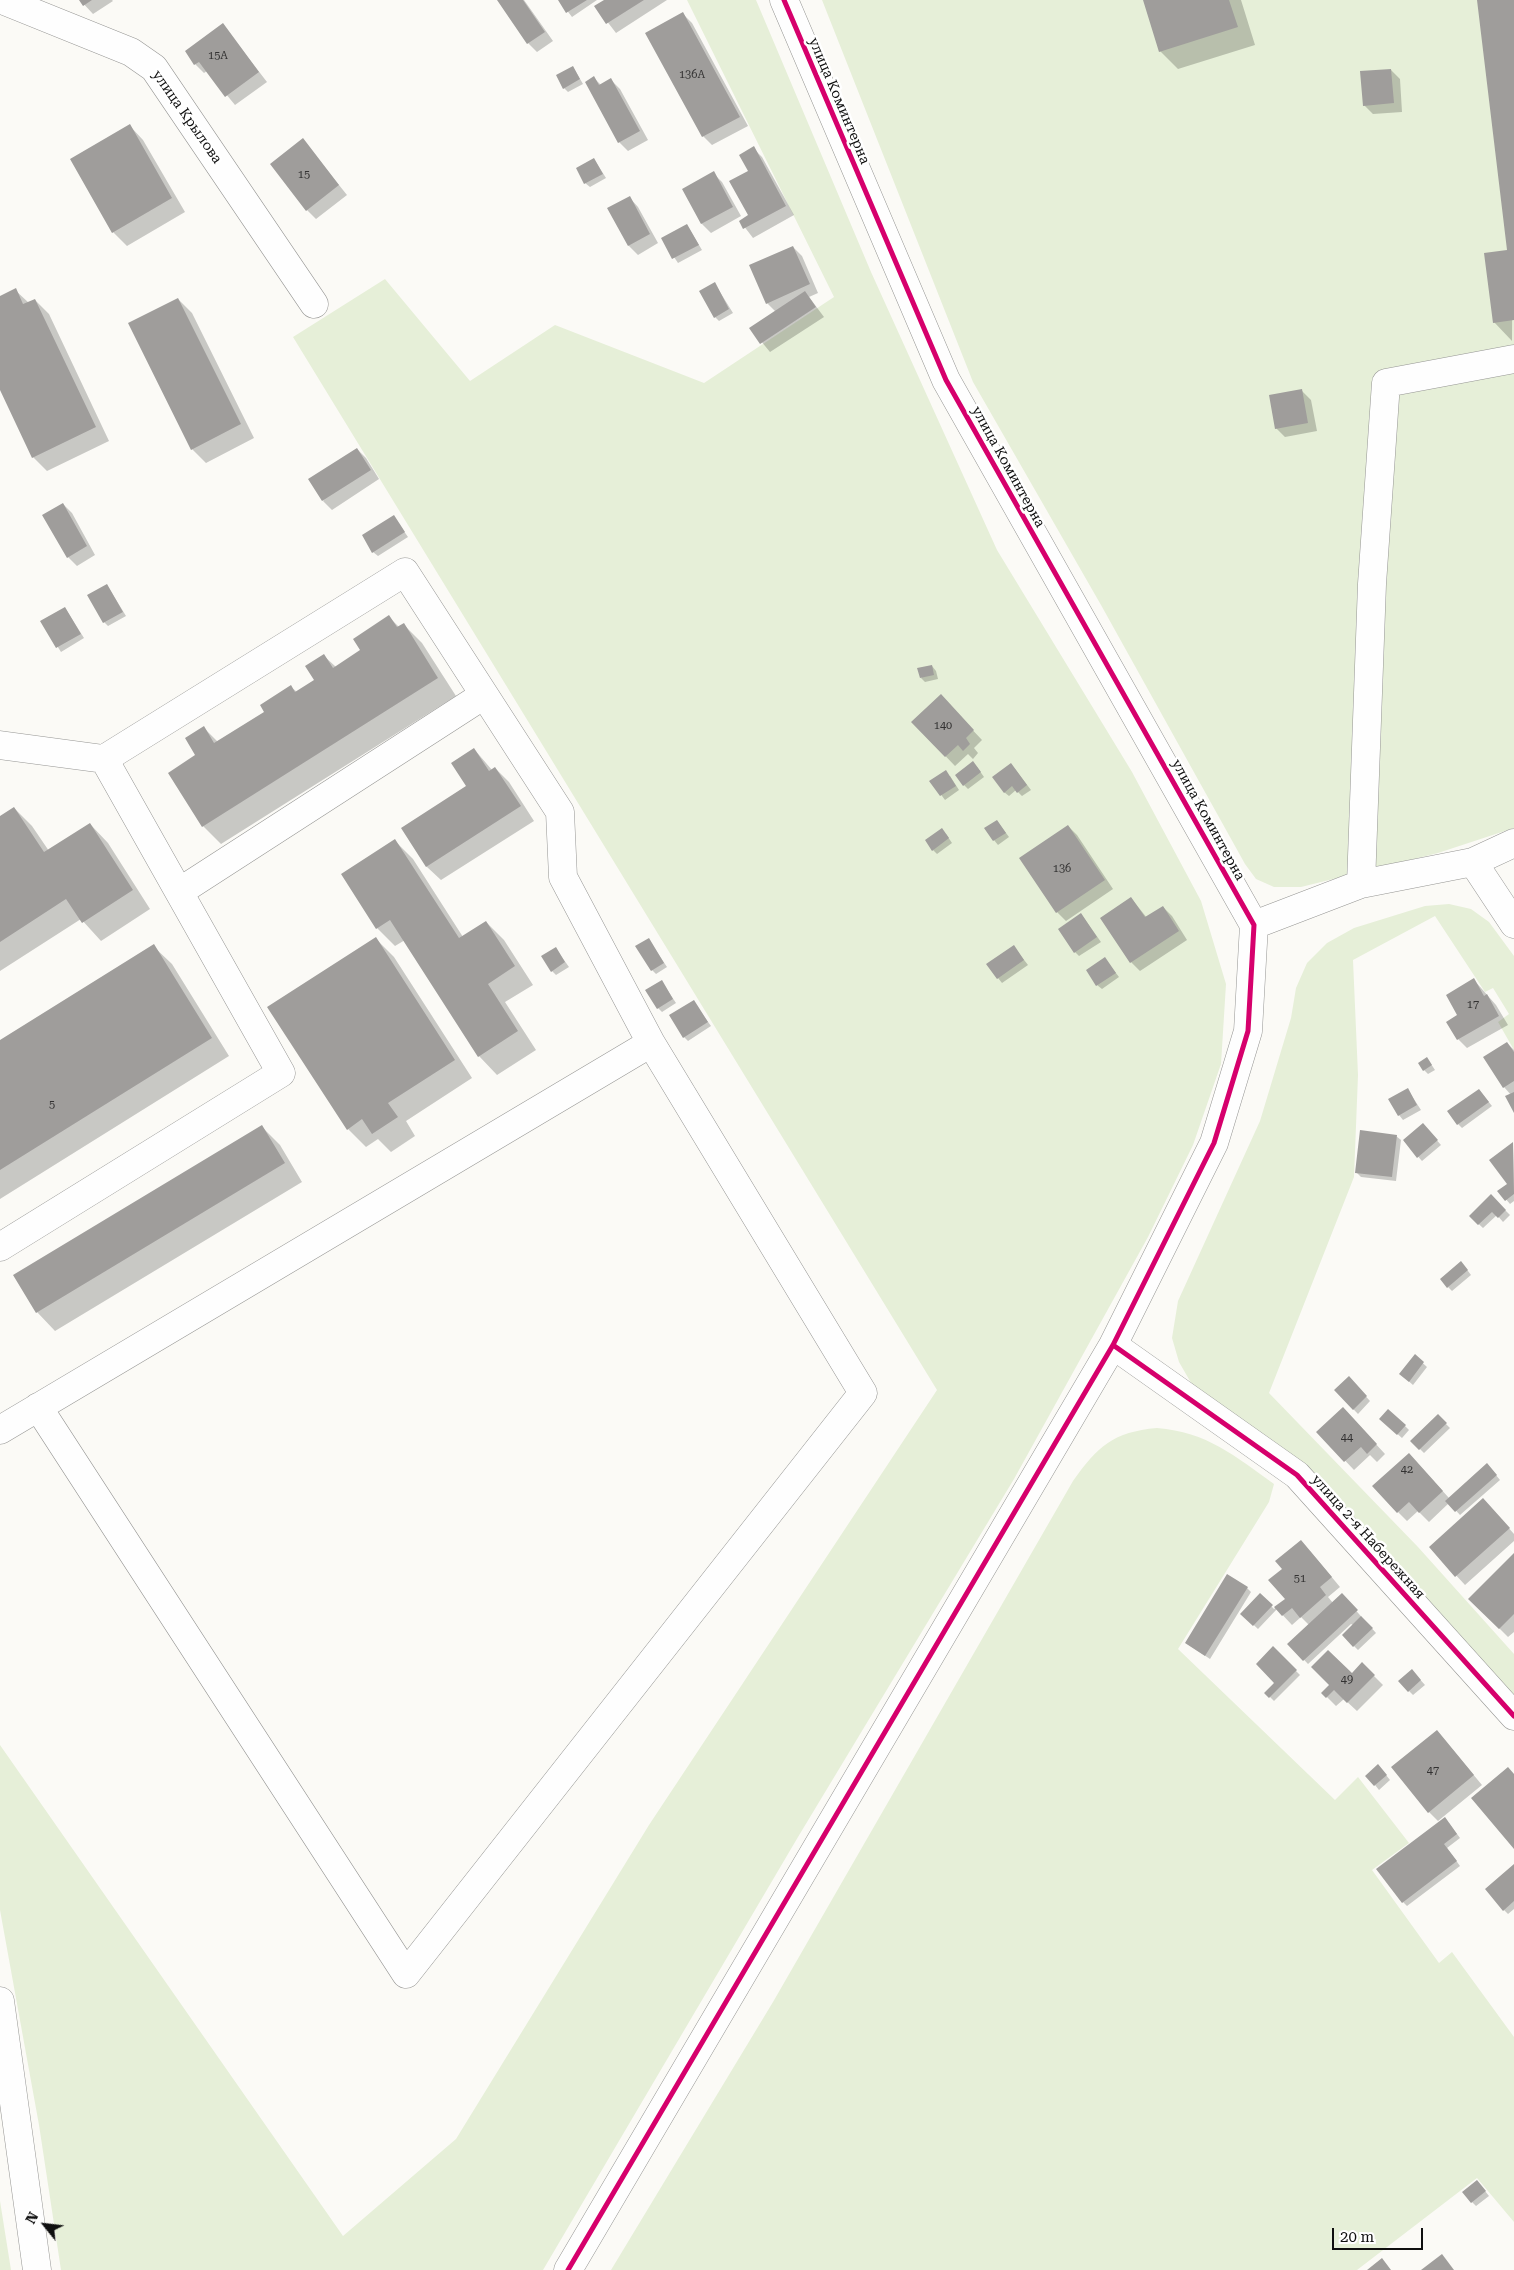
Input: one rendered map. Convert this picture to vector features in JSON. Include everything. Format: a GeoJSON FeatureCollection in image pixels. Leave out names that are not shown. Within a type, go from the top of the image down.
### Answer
{"type":"FeatureCollection","features":[{"type":"Feature","properties":{"kind":"street","name":"улица Крылова"},"geometry":{"type":"LineString","coordinates":[[2,0],[131,52],[154,68],[314,304]]}},
{"type":"Feature","properties":{"kind":"street","name":"улица Коминтерна"},"geometry":{"type":"LineString","coordinates":[[784,0],[946,380],[1254,926]]}},
{"type":"Feature","properties":{"kind":"street"},"geometry":{"type":"LineString","coordinates":[[1361,884],[1372,584],[1386,383],[1514,360]]}},
{"type":"Feature","properties":{"kind":"street"},"geometry":{"type":"LineString","coordinates":[[0,745],[104,760],[405,572],[560,812],[563,876],[651,1042],[863,1393],[406,1974],[38,1407]]}},
{"type":"Feature","properties":{"kind":"street"},"geometry":{"type":"LineString","coordinates":[[179,892],[484,695]]}},
{"type":"Feature","properties":{"kind":"street"},"geometry":{"type":"LineString","coordinates":[[0,1247],[281,1073],[104,760]]}},
{"type":"Feature","properties":{"kind":"street"},"geometry":{"type":"LineString","coordinates":[[568,2270],[1113,1344],[1214,1143],[1248,1031],[1254,926],[1361,884],[1473,862],[1514,843]]}},
{"type":"Feature","properties":{"kind":"street"},"geometry":{"type":"LineString","coordinates":[[1473,862],[1514,924]]}},
{"type":"Feature","properties":{"kind":"street"},"geometry":{"type":"LineString","coordinates":[[0,1430],[651,1042]]}},
{"type":"Feature","properties":{"kind":"street","name":"улица 2-я Набережная"},"geometry":{"type":"LineString","coordinates":[[1113,1344],[1297,1475],[1514,1716]]}},
{"type":"Feature","properties":{"kind":"street"},"geometry":{"type":"LineString","coordinates":[[0,2000],[37,2270]]}},
{"type":"Feature","properties":{"kind":"green space"},"geometry":{"type":"Polygon","coordinates":[[[687,0],[756,0],[871,272],[997,550],[1132,772],[1201,901],[1226,984],[1221,1064],[1193,1145],[1148,1237],[1014,1479],[798,1837],[543,2270],[61,2270],[39,2125],[0,1910],[0,1745],[343,2236],[456,2139],[649,1825],[937,1390],[293,337],[385,279],[470,381],[555,325],[704,383],[834,297],[687,0]]]}},
{"type":"Feature","properties":{"kind":"green space"},"geometry":{"type":"Polygon","coordinates":[[[822,0],[1514,0],[1514,828],[1438,853],[1301,887],[1274,887],[1256,879],[1245,864],[1101,605],[973,382],[822,0]]]}},
{"type":"Feature","properties":{"kind":"green space"},"geometry":{"type":"Polygon","coordinates":[[[1449,904],[1471,909],[1489,922],[1514,956],[1514,1050],[1498,1022],[1509,1014],[1493,988],[1485,992],[1435,916],[1353,960],[1358,1075],[1354,1177],[1269,1393],[1418,1547],[1514,1654],[1514,1704],[1194,1388],[1179,1362],[1172,1338],[1178,1301],[1260,1121],[1291,1018],[1296,988],[1307,963],[1327,943],[1354,928],[1425,906],[1449,904]]]}},
{"type":"Feature","properties":{"kind":"green space"},"geometry":{"type":"Polygon","coordinates":[[[1157,1428],[1175,1430],[1206,1440],[1233,1455],[1274,1484],[1269,1502],[1178,1649],[1335,1800],[1358,1777],[1409,1843],[1372,1870],[1439,1963],[1452,1952],[1514,2037],[1514,2222],[1477,2178],[1357,2270],[611,2270],[773,2002],[1073,1481],[1090,1459],[1108,1443],[1129,1433],[1157,1428]]]}},
{"type":"Feature","properties":{"kind":"green space"},"geometry":{"type":"Polygon","coordinates":[[[0,2201],[11,2270],[0,2270],[0,2201]]]}},
{"type":"Feature","properties":{"kind":"building"},"geometry":{"type":"Polygon","coordinates":[[[79,0],[92,0],[83,6],[79,0]]]}},
{"type":"Feature","properties":{"kind":"building"},"geometry":{"type":"Polygon","coordinates":[[[497,0],[523,0],[545,32],[527,44],[497,0]]]}},
{"type":"Feature","properties":{"kind":"building"},"geometry":{"type":"Polygon","coordinates":[[[558,0],[587,0],[566,13],[558,0]]]}},
{"type":"Feature","properties":{"kind":"building"},"geometry":{"type":"Polygon","coordinates":[[[604,0],[644,0],[606,24],[594,6],[604,0]]]}},
{"type":"Feature","properties":{"kind":"building"},"geometry":{"type":"Polygon","coordinates":[[[1143,0],[1229,0],[1238,27],[1159,52],[1143,0]]]}},
{"type":"Feature","properties":{"kind":"building"},"geometry":{"type":"Polygon","coordinates":[[[1477,0],[1514,0],[1514,320],[1493,323],[1484,253],[1507,250],[1477,0]]]}},
{"type":"Feature","properties":{"kind":"building"},"geometry":{"type":"Polygon","coordinates":[[[683,12],[740,117],[702,137],[645,33],[683,12]]]}},
{"type":"Feature","properties":{"kind":"building"},"geometry":{"type":"Polygon","coordinates":[[[223,23],[259,72],[225,97],[199,62],[194,65],[185,51],[223,23]]]}},
{"type":"Feature","properties":{"kind":"building"},"geometry":{"type":"Polygon","coordinates":[[[573,66],[580,79],[563,89],[556,75],[573,66]]]}},
{"type":"Feature","properties":{"kind":"building"},"geometry":{"type":"Polygon","coordinates":[[[1391,69],[1394,103],[1363,106],[1360,71],[1391,69]]]}},
{"type":"Feature","properties":{"kind":"building"},"geometry":{"type":"Polygon","coordinates":[[[594,76],[599,85],[611,78],[640,131],[618,143],[585,82],[594,76]]]}},
{"type":"Feature","properties":{"kind":"building"},"geometry":{"type":"Polygon","coordinates":[[[130,124],[172,198],[112,233],[70,159],[130,124]]]}},
{"type":"Feature","properties":{"kind":"building"},"geometry":{"type":"Polygon","coordinates":[[[303,138],[339,185],[306,211],[270,164],[303,138]]]}},
{"type":"Feature","properties":{"kind":"building"},"geometry":{"type":"Polygon","coordinates":[[[754,146],[786,206],[743,229],[739,221],[748,215],[729,181],[748,171],[739,155],[754,146]]]}},
{"type":"Feature","properties":{"kind":"building"},"geometry":{"type":"Polygon","coordinates":[[[594,158],[603,174],[584,184],[576,168],[594,158]]]}},
{"type":"Feature","properties":{"kind":"building"},"geometry":{"type":"Polygon","coordinates":[[[714,171],[733,207],[701,224],[682,189],[714,171]]]}},
{"type":"Feature","properties":{"kind":"building"},"geometry":{"type":"Polygon","coordinates":[[[630,196],[650,234],[628,246],[607,208],[630,196]]]}},
{"type":"Feature","properties":{"kind":"building"},"geometry":{"type":"Polygon","coordinates":[[[687,224],[699,245],[672,259],[661,238],[687,224]]]}},
{"type":"Feature","properties":{"kind":"building"},"geometry":{"type":"Polygon","coordinates":[[[793,246],[810,284],[766,304],[749,265],[793,246]]]}},
{"type":"Feature","properties":{"kind":"building"},"geometry":{"type":"Polygon","coordinates":[[[715,282],[729,309],[714,318],[699,291],[715,282]]]}},
{"type":"Feature","properties":{"kind":"building"},"geometry":{"type":"Polygon","coordinates":[[[16,288],[23,304],[35,299],[96,427],[32,458],[0,390],[0,296],[16,288]]]}},
{"type":"Feature","properties":{"kind":"building"},"geometry":{"type":"Polygon","coordinates":[[[805,291],[816,307],[760,344],[749,328],[805,291]]]}},
{"type":"Feature","properties":{"kind":"building"},"geometry":{"type":"Polygon","coordinates":[[[178,298],[241,424],[191,450],[128,323],[178,298]]]}},
{"type":"Feature","properties":{"kind":"building"},"geometry":{"type":"Polygon","coordinates":[[[1302,389],[1308,423],[1275,429],[1269,395],[1302,389]]]}},
{"type":"Feature","properties":{"kind":"building"},"geometry":{"type":"Polygon","coordinates":[[[357,448],[371,470],[322,501],[308,479],[357,448]]]}},
{"type":"Feature","properties":{"kind":"building"},"geometry":{"type":"Polygon","coordinates":[[[63,503],[87,546],[67,558],[42,515],[63,503]]]}},
{"type":"Feature","properties":{"kind":"building"},"geometry":{"type":"Polygon","coordinates":[[[394,515],[405,532],[372,553],[362,535],[394,515]]]}},
{"type":"Feature","properties":{"kind":"building"},"geometry":{"type":"Polygon","coordinates":[[[107,584],[123,612],[103,623],[87,595],[107,584]]]}},
{"type":"Feature","properties":{"kind":"building"},"geometry":{"type":"Polygon","coordinates":[[[65,607],[81,634],[56,648],[40,621],[65,607]]]}},
{"type":"Feature","properties":{"kind":"building"},"geometry":{"type":"Polygon","coordinates":[[[389,615],[397,627],[404,623],[438,678],[202,827],[168,773],[195,755],[185,738],[204,726],[214,743],[264,712],[260,705],[291,685],[295,692],[314,680],[305,666],[324,654],[333,668],[360,650],[353,639],[389,615]]]}},
{"type":"Feature","properties":{"kind":"building"},"geometry":{"type":"Polygon","coordinates":[[[932,665],[934,675],[920,678],[917,668],[932,665]]]}},
{"type":"Feature","properties":{"kind":"building"},"geometry":{"type":"Polygon","coordinates":[[[941,694],[974,730],[966,738],[970,744],[963,751],[958,745],[945,757],[911,722],[941,694]]]}},
{"type":"Feature","properties":{"kind":"building"},"geometry":{"type":"Polygon","coordinates":[[[474,748],[489,771],[495,767],[521,806],[426,867],[401,828],[466,786],[451,763],[474,748]]]}},
{"type":"Feature","properties":{"kind":"building"},"geometry":{"type":"Polygon","coordinates":[[[973,761],[981,772],[963,786],[955,775],[973,761]]]}},
{"type":"Feature","properties":{"kind":"building"},"geometry":{"type":"Polygon","coordinates":[[[1011,763],[1027,785],[1017,793],[1012,786],[1004,793],[992,777],[1011,763]]]}},
{"type":"Feature","properties":{"kind":"building"},"geometry":{"type":"Polygon","coordinates":[[[946,770],[956,786],[940,796],[929,781],[946,770]]]}},
{"type":"Feature","properties":{"kind":"building"},"geometry":{"type":"Polygon","coordinates":[[[14,807],[44,852],[90,823],[133,890],[82,923],[66,899],[0,942],[0,816],[14,807]]]}},
{"type":"Feature","properties":{"kind":"building"},"geometry":{"type":"Polygon","coordinates":[[[997,820],[1006,833],[993,841],[984,828],[997,820]]]}},
{"type":"Feature","properties":{"kind":"building"},"geometry":{"type":"Polygon","coordinates":[[[1068,825],[1105,880],[1056,913],[1019,858],[1068,825]]]}},
{"type":"Feature","properties":{"kind":"building"},"geometry":{"type":"Polygon","coordinates":[[[942,828],[949,838],[932,851],[925,840],[942,828]]]}},
{"type":"Feature","properties":{"kind":"building"},"geometry":{"type":"Polygon","coordinates":[[[395,839],[459,938],[486,921],[515,966],[488,984],[518,1031],[478,1057],[390,920],[376,929],[341,874],[395,839]]]}},
{"type":"Feature","properties":{"kind":"building"},"geometry":{"type":"Polygon","coordinates":[[[1131,897],[1145,917],[1163,906],[1179,931],[1130,963],[1100,918],[1131,897]]]}},
{"type":"Feature","properties":{"kind":"building"},"geometry":{"type":"Polygon","coordinates":[[[1081,913],[1097,937],[1074,953],[1058,929],[1081,913]]]}},
{"type":"Feature","properties":{"kind":"building"},"geometry":{"type":"Polygon","coordinates":[[[376,937],[455,1060],[388,1103],[398,1117],[372,1134],[362,1119],[347,1130],[267,1007],[376,937]]]}},
{"type":"Feature","properties":{"kind":"building"},"geometry":{"type":"Polygon","coordinates":[[[649,938],[664,963],[651,971],[635,946],[649,938]]]}},
{"type":"Feature","properties":{"kind":"building"},"geometry":{"type":"Polygon","coordinates":[[[154,944],[212,1038],[0,1170],[0,1040],[154,944]]]}},
{"type":"Feature","properties":{"kind":"building"},"geometry":{"type":"Polygon","coordinates":[[[1014,945],[1024,960],[997,979],[986,964],[1014,945]]]}},
{"type":"Feature","properties":{"kind":"building"},"geometry":{"type":"Polygon","coordinates":[[[556,947],[565,962],[551,972],[541,956],[556,947]]]}},
{"type":"Feature","properties":{"kind":"building"},"geometry":{"type":"Polygon","coordinates":[[[1105,957],[1116,973],[1096,986],[1086,970],[1105,957]]]}},
{"type":"Feature","properties":{"kind":"building"},"geometry":{"type":"Polygon","coordinates":[[[1474,978],[1484,996],[1487,994],[1499,1016],[1457,1040],[1446,1022],[1457,1015],[1446,995],[1474,978]]]}},
{"type":"Feature","properties":{"kind":"building"},"geometry":{"type":"Polygon","coordinates":[[[662,980],[673,999],[657,1009],[645,990],[662,980]]]}},
{"type":"Feature","properties":{"kind":"building"},"geometry":{"type":"Polygon","coordinates":[[[694,1000],[708,1022],[683,1038],[669,1015],[694,1000]]]}},
{"type":"Feature","properties":{"kind":"building"},"geometry":{"type":"Polygon","coordinates":[[[1507,1042],[1514,1052],[1514,1081],[1503,1088],[1483,1057],[1507,1042]]]}},
{"type":"Feature","properties":{"kind":"building"},"geometry":{"type":"Polygon","coordinates":[[[1427,1057],[1432,1065],[1423,1071],[1418,1063],[1427,1057]]]}},
{"type":"Feature","properties":{"kind":"building"},"geometry":{"type":"Polygon","coordinates":[[[1408,1088],[1417,1105],[1398,1116],[1388,1099],[1408,1088]]]}},
{"type":"Feature","properties":{"kind":"building"},"geometry":{"type":"Polygon","coordinates":[[[1479,1089],[1489,1102],[1457,1125],[1447,1111],[1479,1089]]]}},
{"type":"Feature","properties":{"kind":"building"},"geometry":{"type":"Polygon","coordinates":[[[1514,1092],[1514,1113],[1505,1096],[1514,1092]]]}},
{"type":"Feature","properties":{"kind":"building"},"geometry":{"type":"Polygon","coordinates":[[[1423,1123],[1438,1140],[1417,1158],[1403,1140],[1423,1123]]]}},
{"type":"Feature","properties":{"kind":"building"},"geometry":{"type":"Polygon","coordinates":[[[262,1125],[285,1163],[36,1313],[13,1275],[262,1125]]]}},
{"type":"Feature","properties":{"kind":"building"},"geometry":{"type":"Polygon","coordinates":[[[1360,1130],[1397,1135],[1392,1177],[1355,1173],[1360,1130]]]}},
{"type":"Feature","properties":{"kind":"building"},"geometry":{"type":"Polygon","coordinates":[[[1513,1142],[1514,1194],[1505,1201],[1497,1191],[1507,1184],[1489,1160],[1513,1142]]]}},
{"type":"Feature","properties":{"kind":"building"},"geometry":{"type":"Polygon","coordinates":[[[1491,1194],[1506,1210],[1498,1218],[1492,1212],[1478,1225],[1469,1216],[1491,1194]]]}},
{"type":"Feature","properties":{"kind":"building"},"geometry":{"type":"Polygon","coordinates":[[[1461,1261],[1468,1270],[1447,1288],[1440,1279],[1461,1261]]]}},
{"type":"Feature","properties":{"kind":"building"},"geometry":{"type":"Polygon","coordinates":[[[1415,1354],[1424,1362],[1409,1382],[1399,1374],[1415,1354]]]}},
{"type":"Feature","properties":{"kind":"building"},"geometry":{"type":"Polygon","coordinates":[[[1349,1376],[1367,1396],[1353,1410],[1334,1390],[1349,1376]]]}},
{"type":"Feature","properties":{"kind":"building"},"geometry":{"type":"Polygon","coordinates":[[[1343,1407],[1377,1444],[1367,1454],[1361,1447],[1344,1462],[1316,1432],[1343,1407]]]}},
{"type":"Feature","properties":{"kind":"building"},"geometry":{"type":"Polygon","coordinates":[[[1388,1409],[1406,1425],[1397,1435],[1379,1419],[1388,1409]]]}},
{"type":"Feature","properties":{"kind":"building"},"geometry":{"type":"Polygon","coordinates":[[[1438,1414],[1447,1423],[1419,1450],[1410,1441],[1438,1414]]]}},
{"type":"Feature","properties":{"kind":"building"},"geometry":{"type":"Polygon","coordinates":[[[1409,1453],[1443,1491],[1419,1513],[1409,1502],[1397,1513],[1372,1486],[1409,1453]]]}},
{"type":"Feature","properties":{"kind":"building"},"geometry":{"type":"Polygon","coordinates":[[[1487,1463],[1497,1475],[1455,1512],[1445,1501],[1487,1463]]]}},
{"type":"Feature","properties":{"kind":"building"},"geometry":{"type":"Polygon","coordinates":[[[1483,1498],[1510,1528],[1455,1577],[1429,1547],[1483,1498]]]}},
{"type":"Feature","properties":{"kind":"building"},"geometry":{"type":"Polygon","coordinates":[[[1301,1540],[1332,1577],[1320,1587],[1326,1595],[1300,1618],[1292,1608],[1282,1616],[1274,1607],[1285,1599],[1268,1580],[1282,1569],[1275,1561],[1301,1540]]]}},
{"type":"Feature","properties":{"kind":"building"},"geometry":{"type":"Polygon","coordinates":[[[1514,1553],[1514,1614],[1499,1629],[1468,1599],[1514,1553]]]}},
{"type":"Feature","properties":{"kind":"building"},"geometry":{"type":"Polygon","coordinates":[[[1227,1574],[1248,1587],[1205,1656],[1185,1643],[1227,1574]]]}},
{"type":"Feature","properties":{"kind":"building"},"geometry":{"type":"Polygon","coordinates":[[[1260,1593],[1273,1605],[1253,1626],[1240,1614],[1260,1593]]]}},
{"type":"Feature","properties":{"kind":"building"},"geometry":{"type":"Polygon","coordinates":[[[1342,1593],[1358,1610],[1303,1661],[1287,1644],[1342,1593]]]}},
{"type":"Feature","properties":{"kind":"building"},"geometry":{"type":"Polygon","coordinates":[[[1361,1616],[1373,1628],[1353,1647],[1342,1635],[1361,1616]]]}},
{"type":"Feature","properties":{"kind":"building"},"geometry":{"type":"Polygon","coordinates":[[[1273,1646],[1297,1670],[1269,1698],[1264,1693],[1274,1683],[1256,1664],[1273,1646]]]}},
{"type":"Feature","properties":{"kind":"building"},"geometry":{"type":"Polygon","coordinates":[[[1328,1650],[1352,1673],[1362,1662],[1375,1675],[1347,1703],[1334,1690],[1326,1698],[1321,1693],[1329,1685],[1311,1667],[1328,1650]]]}},
{"type":"Feature","properties":{"kind":"building"},"geometry":{"type":"Polygon","coordinates":[[[1412,1669],[1421,1680],[1408,1692],[1398,1681],[1412,1669]]]}},
{"type":"Feature","properties":{"kind":"building"},"geometry":{"type":"Polygon","coordinates":[[[1437,1730],[1474,1775],[1428,1813],[1391,1767],[1437,1730]]]}},
{"type":"Feature","properties":{"kind":"building"},"geometry":{"type":"Polygon","coordinates":[[[1378,1764],[1387,1775],[1374,1786],[1365,1776],[1378,1764]]]}},
{"type":"Feature","properties":{"kind":"building"},"geometry":{"type":"Polygon","coordinates":[[[1508,1767],[1514,1774],[1514,1849],[1471,1798],[1508,1767]]]}},
{"type":"Feature","properties":{"kind":"building"},"geometry":{"type":"Polygon","coordinates":[[[1445,1817],[1457,1834],[1444,1844],[1457,1861],[1402,1903],[1376,1869],[1445,1817]]]}},
{"type":"Feature","properties":{"kind":"building"},"geometry":{"type":"Polygon","coordinates":[[[1514,1864],[1514,1901],[1503,1911],[1485,1889],[1514,1864]]]}},
{"type":"Feature","properties":{"kind":"building"},"geometry":{"type":"Polygon","coordinates":[[[1477,2180],[1486,2191],[1471,2203],[1462,2192],[1477,2180]]]}},
{"type":"Feature","properties":{"kind":"building"},"geometry":{"type":"Polygon","coordinates":[[[1442,2254],[1454,2270],[1421,2270],[1442,2254]]]}},
{"type":"Feature","properties":{"kind":"building"},"geometry":{"type":"Polygon","coordinates":[[[1382,2258],[1391,2270],[1367,2270],[1382,2258]]]}},
{"type":"Feature","properties":{"kind":"cycle path"},"geometry":{"type":"LineString","coordinates":[[568,2270],[1113,1345],[1214,1143],[1248,1031],[1254,925],[946,380],[784,0]]}},
{"type":"Feature","properties":{"kind":"cycle path"},"geometry":{"type":"LineString","coordinates":[[1113,1345],[1297,1475],[1514,1716]]}}]}
